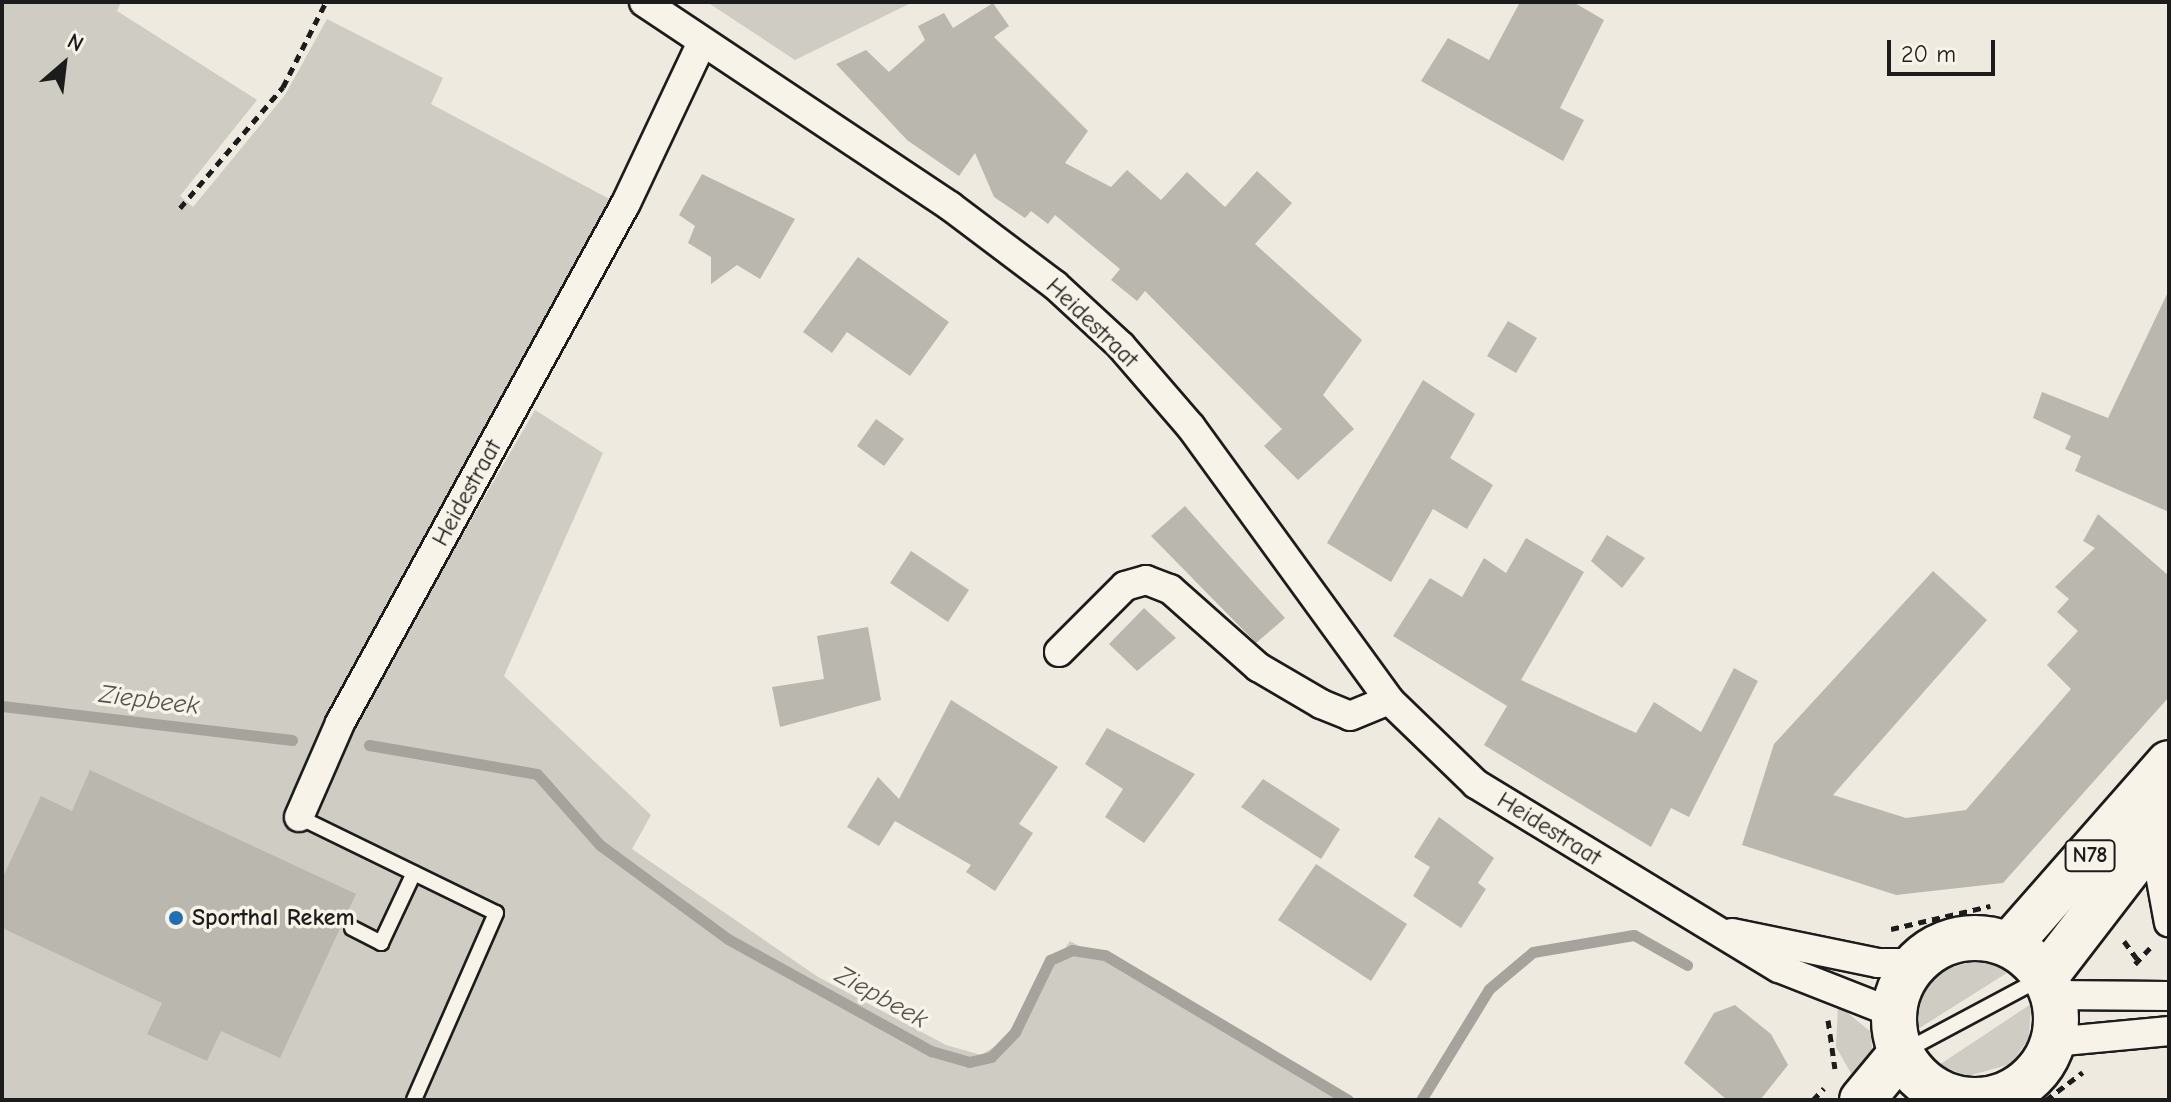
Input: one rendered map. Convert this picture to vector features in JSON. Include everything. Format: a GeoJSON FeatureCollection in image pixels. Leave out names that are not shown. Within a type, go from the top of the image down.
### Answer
{"type":"FeatureCollection","features":[{"type":"Feature","properties":{"kind":"main road","name":"N78"},"geometry":{"type":"LineString","coordinates":[[2009,945],[2169,763]]}},
{"type":"Feature","properties":{"kind":"main road","name":"N78"},"geometry":{"type":"LineString","coordinates":[[2049,986],[2161,826]]}},
{"type":"Feature","properties":{"kind":"main road"},"geometry":{"type":"LineString","coordinates":[[1849,1085],[1897,1033],[1915,963],[1950,941],[2009,945],[2049,986],[2053,1042],[2029,1080],[2010,1092],[1966,1100],[1939,1097],[1897,1033]]}},
{"type":"Feature","properties":{"kind":"street","name":"Heidestraat"},"geometry":{"type":"LineString","coordinates":[[644,2],[950,206],[1055,285],[1121,346],[1191,427],[1389,700],[1476,784],[1728,932],[1779,968],[1897,1033]]}},
{"type":"Feature","properties":{"kind":"street","name":"Heidestraat"},"geometry":{"type":"LineString","coordinates":[[299,817],[340,723],[626,203],[702,42]]}},
{"type":"Feature","properties":{"kind":"street"},"geometry":{"type":"LineString","coordinates":[[1059,652],[1125,586],[1146,580],[1170,589],[1258,667],[1321,704],[1350,716],[1389,700]]}},
{"type":"Feature","properties":{"kind":"street"},"geometry":{"type":"LineString","coordinates":[[2161,826],[2169,923]]}},
{"type":"Feature","properties":{"kind":"street","name":"Heidestraat"},"geometry":{"type":"LineString","coordinates":[[1728,932],[1878,963],[1915,963]]}},
{"type":"Feature","properties":{"kind":"street"},"geometry":{"type":"LineString","coordinates":[[2049,986],[2169,996]]}},
{"type":"Feature","properties":{"kind":"street"},"geometry":{"type":"LineString","coordinates":[[2053,1042],[2169,1031]]}},
{"type":"Feature","properties":{"kind":"lane"},"geometry":{"type":"LineString","coordinates":[[299,817],[496,913],[414,1100]]}},
{"type":"Feature","properties":{"kind":"lane"},"geometry":{"type":"LineString","coordinates":[[352,928],[381,943],[414,873]]}},
{"type":"Feature","properties":{"kind":"lane"},"geometry":{"type":"LineString","coordinates":[[1897,1033],[2049,986]]}},
{"type":"Feature","properties":{"kind":"path"},"geometry":{"type":"LineString","coordinates":[[180,208],[283,87],[326,2]]}},
{"type":"Feature","properties":{"kind":"path"},"geometry":{"type":"LineString","coordinates":[[1886,930],[2008,902]]}},
{"type":"Feature","properties":{"kind":"path"},"geometry":{"type":"LineString","coordinates":[[1827,1021],[1849,1085]]}},
{"type":"Feature","properties":{"kind":"path"},"geometry":{"type":"LineString","coordinates":[[2046,1100],[2099,1066]]}},
{"type":"Feature","properties":{"kind":"shaded area"},"geometry":{"type":"Polygon","coordinates":[[[2,2],[121,2],[117,11],[257,100],[180,196],[193,207],[285,95],[327,19],[443,78],[431,104],[617,203],[372,691],[535,410],[603,453],[504,676],[651,815],[632,849],[818,977],[946,1045],[981,1055],[1002,1042],[1070,941],[1348,1100],[2,1100],[2,2]]]}},
{"type":"Feature","properties":{"kind":"shaded area"},"geometry":{"type":"Polygon","coordinates":[[[707,2],[913,2],[795,60],[707,2]]]}},
{"type":"Feature","properties":{"kind":"shaded area"},"geometry":{"type":"Polygon","coordinates":[[[1979,959],[2010,971],[1918,1029],[1919,1000],[1935,973],[1979,959]]]}},
{"type":"Feature","properties":{"kind":"shaded area"},"geometry":{"type":"Polygon","coordinates":[[[2031,1004],[2029,1038],[2011,1064],[1968,1076],[1939,1065],[2031,1004]]]}},
{"type":"Feature","properties":{"kind":"shaded area"},"geometry":{"type":"Polygon","coordinates":[[[1838,1005],[1871,1032],[1872,1051],[1857,1084],[1836,1047],[1838,1005]]]}},
{"type":"Feature","properties":{"kind":"building"},"geometry":{"type":"Polygon","coordinates":[[[1520,2],[1573,2],[1604,20],[1560,108],[1584,120],[1563,161],[1421,81],[1448,38],[1489,60],[1520,2]]]}},
{"type":"Feature","properties":{"kind":"building"},"geometry":{"type":"Polygon","coordinates":[[[993,3],[1009,26],[994,37],[1088,131],[1065,163],[1111,187],[1127,170],[1161,200],[1187,172],[1225,207],[1257,171],[1292,203],[1255,244],[1362,340],[1323,395],[1354,429],[1298,480],[1264,446],[1282,429],[1145,291],[1137,301],[1111,280],[1120,269],[1055,215],[1048,224],[1031,211],[1025,218],[994,197],[975,153],[959,176],[907,140],[836,64],[866,50],[889,72],[925,40],[918,26],[944,13],[953,28],[993,3]]]}},
{"type":"Feature","properties":{"kind":"building"},"geometry":{"type":"Polygon","coordinates":[[[702,174],[795,219],[760,279],[737,265],[711,284],[711,257],[688,243],[695,226],[679,215],[702,174]]]}},
{"type":"Feature","properties":{"kind":"building"},"geometry":{"type":"Polygon","coordinates":[[[858,257],[949,322],[910,376],[847,332],[832,353],[803,332],[858,257]]]}},
{"type":"Feature","properties":{"kind":"building"},"geometry":{"type":"Polygon","coordinates":[[[2169,290],[2169,512],[2075,471],[2081,456],[2065,449],[2071,436],[2033,418],[2042,392],[2108,418],[2169,290]]]}},
{"type":"Feature","properties":{"kind":"building"},"geometry":{"type":"Polygon","coordinates":[[[1508,321],[1537,338],[1516,373],[1487,356],[1508,321]]]}},
{"type":"Feature","properties":{"kind":"building"},"geometry":{"type":"Polygon","coordinates":[[[1423,380],[1475,414],[1450,458],[1493,485],[1467,529],[1433,509],[1391,582],[1327,543],[1423,380]]]}},
{"type":"Feature","properties":{"kind":"building"},"geometry":{"type":"Polygon","coordinates":[[[876,419],[904,439],[884,466],[857,446],[876,419]]]}},
{"type":"Feature","properties":{"kind":"building"},"geometry":{"type":"Polygon","coordinates":[[[1185,506],[1285,618],[1256,643],[1151,536],[1185,506]]]}},
{"type":"Feature","properties":{"kind":"building"},"geometry":{"type":"Polygon","coordinates":[[[2098,514],[2169,576],[2169,697],[2003,883],[1896,895],[1742,845],[1774,744],[1933,571],[1987,620],[1833,795],[1906,818],[1966,810],[2071,689],[2047,665],[2078,631],[2057,612],[2069,599],[2055,587],[2095,548],[2083,541],[2098,514]]]}},
{"type":"Feature","properties":{"kind":"building"},"geometry":{"type":"Polygon","coordinates":[[[1607,535],[1645,558],[1622,588],[1591,561],[1607,535]]]}},
{"type":"Feature","properties":{"kind":"building"},"geometry":{"type":"Polygon","coordinates":[[[1526,538],[1584,572],[1521,680],[1636,733],[1654,702],[1701,732],[1734,668],[1758,681],[1689,817],[1671,808],[1651,847],[1484,745],[1507,706],[1393,636],[1430,578],[1462,597],[1484,558],[1506,573],[1526,538]]]}},
{"type":"Feature","properties":{"kind":"building"},"geometry":{"type":"Polygon","coordinates":[[[911,551],[969,590],[948,622],[890,583],[911,551]]]}},
{"type":"Feature","properties":{"kind":"building"},"geometry":{"type":"Polygon","coordinates":[[[1144,608],[1176,638],[1137,671],[1109,644],[1144,608]]]}},
{"type":"Feature","properties":{"kind":"building"},"geometry":{"type":"Polygon","coordinates":[[[868,627],[881,700],[780,727],[772,687],[824,679],[817,636],[868,627]]]}},
{"type":"Feature","properties":{"kind":"building"},"geometry":{"type":"Polygon","coordinates":[[[951,700],[1058,767],[1019,824],[1033,833],[995,891],[966,872],[971,865],[895,821],[879,846],[847,827],[878,777],[899,799],[951,700]]]}},
{"type":"Feature","properties":{"kind":"building"},"geometry":{"type":"Polygon","coordinates":[[[1107,728],[1195,774],[1144,843],[1105,817],[1123,789],[1085,764],[1107,728]]]}},
{"type":"Feature","properties":{"kind":"building","name":"Sporthal Rekem"},"geometry":{"type":"Polygon","coordinates":[[[90,770],[356,894],[280,1058],[221,1031],[207,1061],[147,1034],[162,1003],[2,928],[2,879],[41,796],[72,811],[90,770]]]}},
{"type":"Feature","properties":{"kind":"building"},"geometry":{"type":"Polygon","coordinates":[[[1263,779],[1340,829],[1321,859],[1241,807],[1263,779]]]}},
{"type":"Feature","properties":{"kind":"building"},"geometry":{"type":"Polygon","coordinates":[[[1439,817],[1494,858],[1478,883],[1486,889],[1461,928],[1413,896],[1430,867],[1414,857],[1439,817]]]}},
{"type":"Feature","properties":{"kind":"building"},"geometry":{"type":"Polygon","coordinates":[[[1316,864],[1407,924],[1371,981],[1278,920],[1316,864]]]}},
{"type":"Feature","properties":{"kind":"building"},"geometry":{"type":"Polygon","coordinates":[[[1735,1005],[1771,1034],[1788,1065],[1760,1100],[1727,1100],[1684,1063],[1714,1013],[1735,1005]]]}},
{"type":"Feature","properties":{"kind":"waterway","name":"Ziepbeek"},"geometry":{"type":"LineString","coordinates":[[2,706],[292,740]]}},
{"type":"Feature","properties":{"kind":"waterway","name":"Ziepbeek"},"geometry":{"type":"LineString","coordinates":[[369,745],[537,774],[600,845],[728,939],[931,1051],[969,1062],[991,1057],[1015,1032],[1050,960],[1072,950],[1105,955],[1348,1100]]}},
{"type":"Feature","properties":{"kind":"waterway","name":"Ziepbeek"},"geometry":{"type":"LineString","coordinates":[[1421,1100],[1489,989],[1533,952],[1634,935],[1687,965]]}},
{"type":"Feature","properties":{"kind":"place","name":"Sporthal Rekem"},"geometry":{"type":"Point","coordinates":[176,918]}}]}
